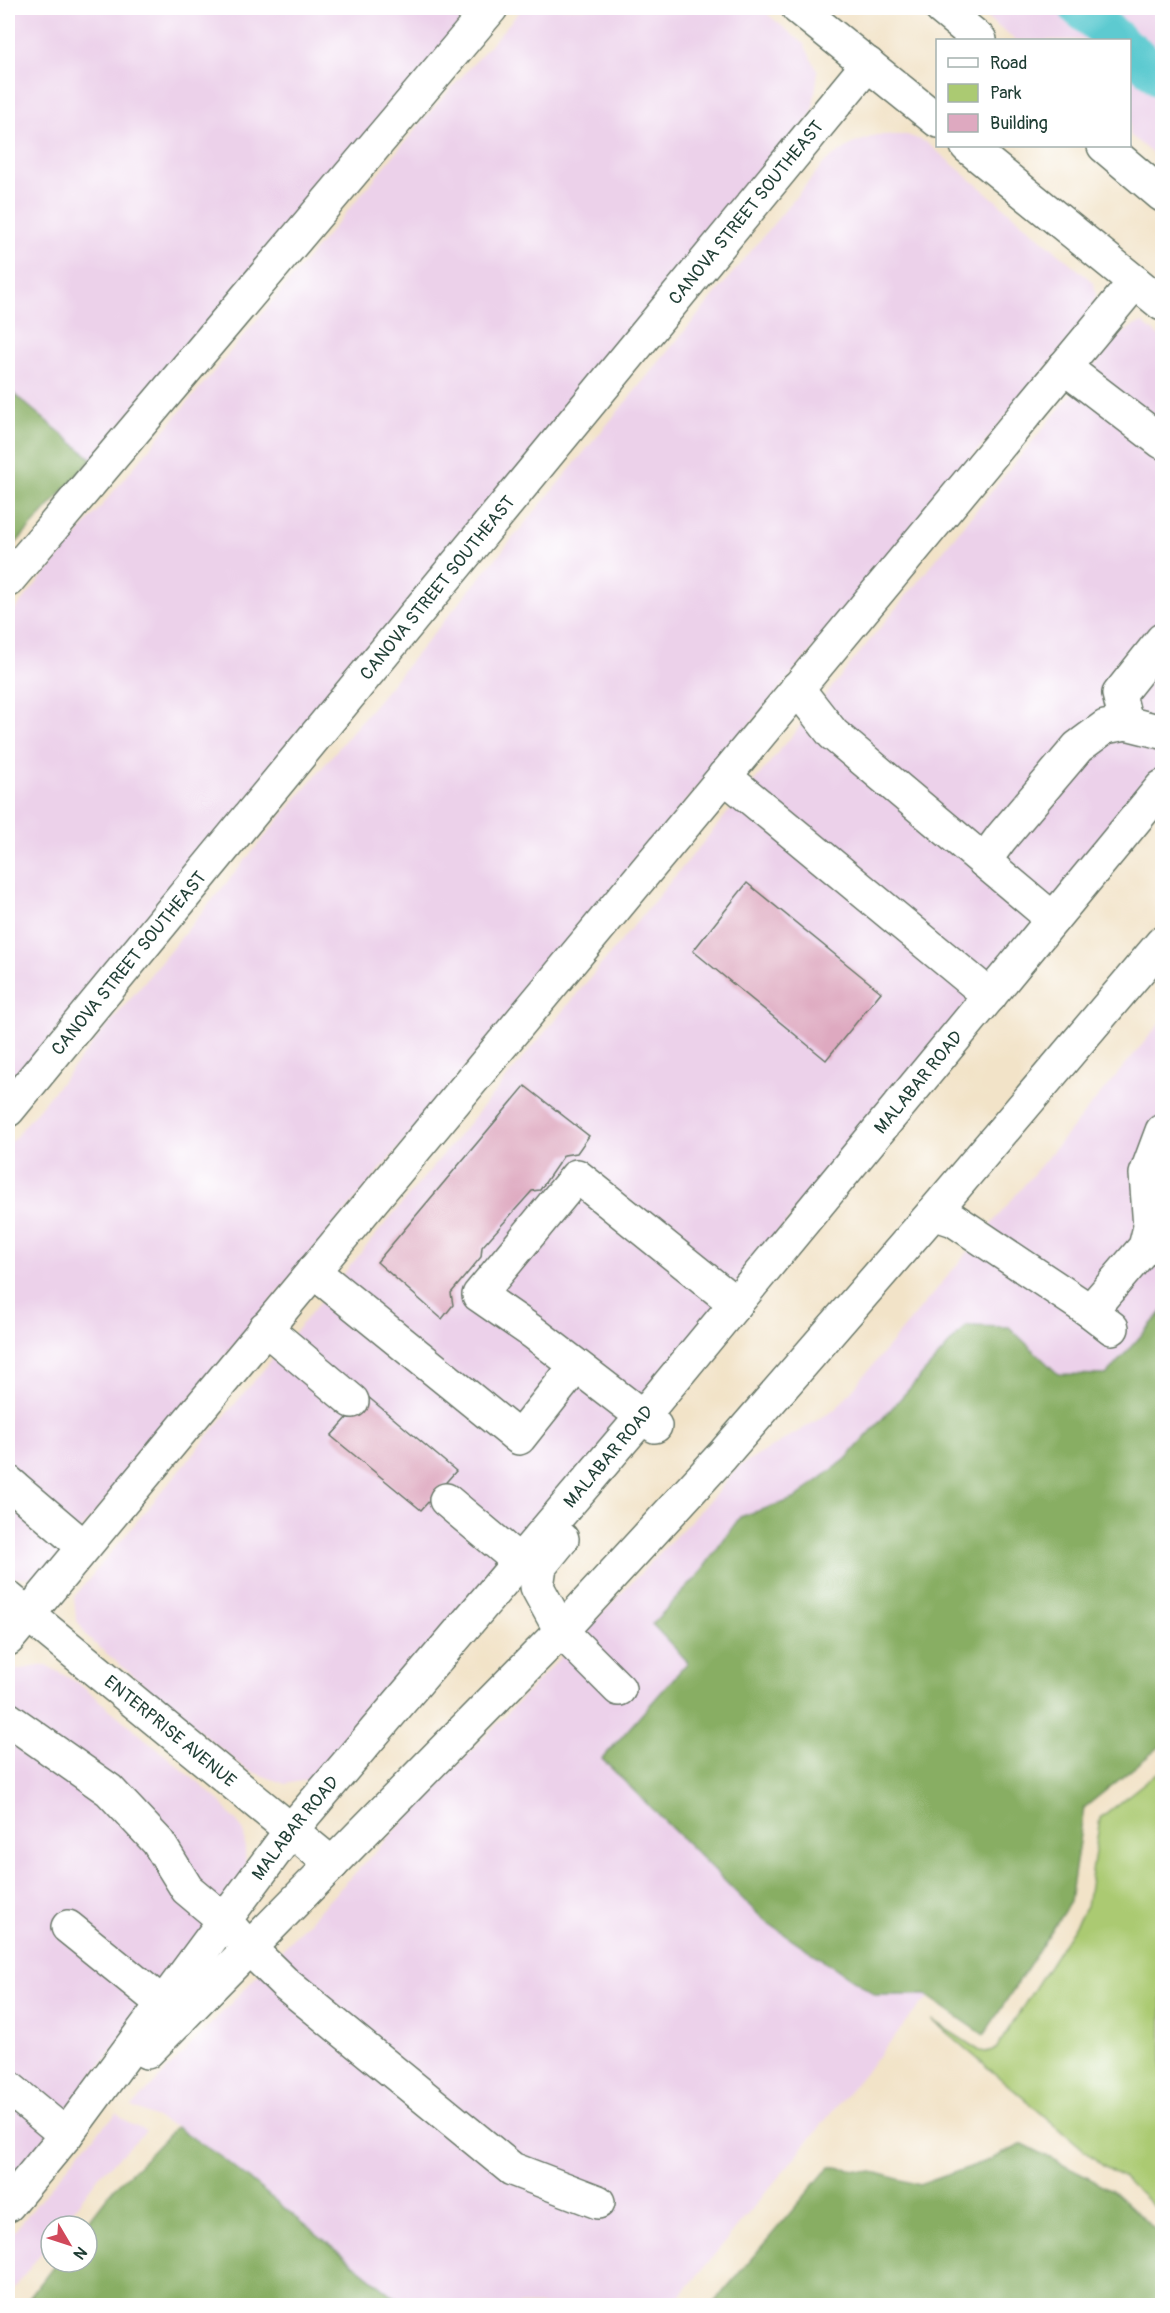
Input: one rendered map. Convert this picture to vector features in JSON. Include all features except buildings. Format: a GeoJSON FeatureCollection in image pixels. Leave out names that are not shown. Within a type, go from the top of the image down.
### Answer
{"type":"FeatureCollection","features":[{"type":"Feature","properties":{"kind":"main road"},"geometry":{"type":"LineString","coordinates":[[8,580],[491,8]]}},
{"type":"Feature","properties":{"kind":"main road"},"geometry":{"type":"LineString","coordinates":[[798,8],[936,119]]}},
{"type":"Feature","properties":{"kind":"main road"},"geometry":{"type":"LineString","coordinates":[[941,8],[979,39]]}},
{"type":"Feature","properties":{"kind":"main road","name":"CANOVA STREET SOUTHEAST"},"geometry":{"type":"LineString","coordinates":[[8,1110],[868,64]]}},
{"type":"Feature","properties":{"kind":"main road"},"geometry":{"type":"LineString","coordinates":[[968,147],[1162,304]]}},
{"type":"Feature","properties":{"kind":"main road"},"geometry":{"type":"LineString","coordinates":[[1105,147],[1162,195]]}},
{"type":"Feature","properties":{"kind":"main road"},"geometry":{"type":"LineString","coordinates":[[14,1617],[84,1547],[1135,282]]}},
{"type":"Feature","properties":{"kind":"main road"},"geometry":{"type":"LineString","coordinates":[[1064,367],[1162,442]]}},
{"type":"Feature","properties":{"kind":"main road"},"geometry":{"type":"LineString","coordinates":[[1126,723],[1119,694],[1162,640]]}},
{"type":"Feature","properties":{"kind":"main road"},"geometry":{"type":"LineString","coordinates":[[797,688],[833,734],[1053,920]]}},
{"type":"Feature","properties":{"kind":"main road"},"geometry":{"type":"LineString","coordinates":[[984,861],[1078,747],[1105,727],[1126,723],[1162,732]]}},
{"type":"Feature","properties":{"kind":"main road"},"geometry":{"type":"LineString","coordinates":[[724,776],[990,996]]}},
{"type":"Feature","properties":{"kind":"main road","name":"MALABAR ROAD"},"geometry":{"type":"LineString","coordinates":[[171,2012],[224,1920],[292,1829],[520,1563],[649,1422],[680,1394],[700,1346],[1162,787]]}},
{"type":"Feature","properties":{"kind":"main road","name":"MALABAR ROAD"},"geometry":{"type":"LineString","coordinates":[[8,2205],[171,2012],[249,1948],[561,1631],[722,1456],[933,1213],[1162,943]]}},
{"type":"Feature","properties":{"kind":"main road"},"geometry":{"type":"LineString","coordinates":[[933,1213],[954,1220],[1101,1320],[1145,1247],[1150,1227],[1146,1174],[1162,1131]]}},
{"type":"Feature","properties":{"kind":"main road"},"geometry":{"type":"LineString","coordinates":[[619,1689],[561,1631],[537,1587],[540,1566],[649,1422],[534,1333],[479,1295],[577,1176],[736,1304]]}},
{"type":"Feature","properties":{"kind":"main road"},"geometry":{"type":"LineString","coordinates":[[313,1271],[519,1438],[576,1366]]}},
{"type":"Feature","properties":{"kind":"main road"},"geometry":{"type":"LineString","coordinates":[[265,1328],[352,1401]]}},
{"type":"Feature","properties":{"kind":"main road"},"geometry":{"type":"LineString","coordinates":[[8,1482],[84,1547]]}},
{"type":"Feature","properties":{"kind":"main road"},"geometry":{"type":"LineString","coordinates":[[446,1500],[520,1563]]}},
{"type":"Feature","properties":{"kind":"main road","name":"ENTERPRISE AVENUE"},"geometry":{"type":"LineString","coordinates":[[14,1617],[292,1829],[332,1864]]}},
{"type":"Feature","properties":{"kind":"main road"},"geometry":{"type":"LineString","coordinates":[[8,1719],[109,1790],[158,1842],[187,1889],[224,1920],[286,1984],[512,2169],[598,2202]]}},
{"type":"Feature","properties":{"kind":"main road"},"geometry":{"type":"LineString","coordinates":[[68,1927],[171,2012]]}},
{"type":"Feature","properties":{"kind":"main road"},"geometry":{"type":"LineString","coordinates":[[8,2087],[66,2134]]}},
{"type":"Feature","properties":{"kind":"shaded area"},"geometry":{"type":"Polygon","coordinates":[[[17,8],[480,8],[92,459],[8,389],[8,20],[17,8]]]}},
{"type":"Feature","properties":{"kind":"shaded area"},"geometry":{"type":"Polygon","coordinates":[[[523,8],[760,8],[804,44],[818,72],[812,114],[8,1090],[8,618],[431,111],[523,8]]]}},
{"type":"Feature","properties":{"kind":"shaded area"},"geometry":{"type":"Polygon","coordinates":[[[975,8],[1162,8],[1162,162],[1131,136],[1131,39],[1014,39],[975,8]]]}},
{"type":"Feature","properties":{"kind":"shaded area"},"geometry":{"type":"Polygon","coordinates":[[[877,135],[907,135],[926,142],[1094,283],[1096,297],[1085,321],[52,1565],[36,1577],[16,1578],[8,1575],[8,1146],[825,162],[852,144],[877,135]]]}},
{"type":"Feature","properties":{"kind":"shaded area"},"geometry":{"type":"Polygon","coordinates":[[[1143,323],[1162,339],[1162,769],[328,1776],[285,1784],[245,1769],[88,1638],[76,1619],[74,1597],[791,737],[1117,338],[1133,326],[1143,323]]]}},
{"type":"Feature","properties":{"kind":"shaded area"},"geometry":{"type":"Polygon","coordinates":[[[1162,1021],[1162,1312],[1106,1375],[1058,1374],[1010,1327],[966,1327],[846,1459],[794,1499],[740,1517],[697,1577],[652,1623],[688,1662],[602,1759],[876,1995],[926,1995],[930,1998],[922,2003],[673,2305],[405,2305],[221,2157],[176,2127],[132,2107],[717,1493],[737,1468],[836,1409],[1162,1021]]]}},
{"type":"Feature","properties":{"kind":"shaded area"},"geometry":{"type":"Polygon","coordinates":[[[46,1665],[78,1683],[220,1801],[244,1831],[246,1868],[244,1880],[8,2185],[8,1677],[15,1670],[46,1665]]]}},
{"type":"Feature","properties":{"kind":"shaded area"},"geometry":{"type":"Polygon","coordinates":[[[117,2113],[126,2122],[146,2131],[99,2176],[70,2214],[39,2214],[39,2256],[8,2297],[8,2239],[82,2149],[117,2113]]]}},
{"type":"Feature","properties":{"kind":"green space"},"geometry":{"type":"Polygon","coordinates":[[[8,389],[92,459],[8,552],[8,389]]]}},
{"type":"Feature","properties":{"kind":"green space"},"geometry":{"type":"Polygon","coordinates":[[[1162,1312],[1162,1745],[1084,1808],[1070,1902],[984,2035],[926,1995],[876,1995],[765,1921],[602,1759],[688,1662],[652,1624],[697,1577],[740,1517],[794,1499],[846,1459],[966,1326],[1009,1327],[1058,1374],[1106,1375],[1162,1312]]]}},
{"type":"Feature","properties":{"kind":"green space"},"geometry":{"type":"Polygon","coordinates":[[[1162,1769],[1162,2214],[1124,2178],[1103,2166],[932,2020],[980,2051],[996,2049],[1087,1906],[1100,1818],[1162,1769]]]}},
{"type":"Feature","properties":{"kind":"green space"},"geometry":{"type":"Polygon","coordinates":[[[176,2127],[221,2157],[405,2305],[24,2305],[48,2274],[99,2274],[99,2214],[94,2214],[114,2188],[176,2127]]]}},
{"type":"Feature","properties":{"kind":"green space"},"geometry":{"type":"Polygon","coordinates":[[[1023,2144],[1112,2190],[1162,2236],[1162,2305],[712,2305],[830,2166],[877,2173],[919,2185],[987,2161],[1023,2144]]]}},
{"type":"Feature","properties":{"kind":"waterway"},"geometry":{"type":"LineString","coordinates":[[1079,8],[1117,39]]}},
{"type":"Feature","properties":{"kind":"waterway"},"geometry":{"type":"LineString","coordinates":[[1131,51],[1162,78]]}}]}
